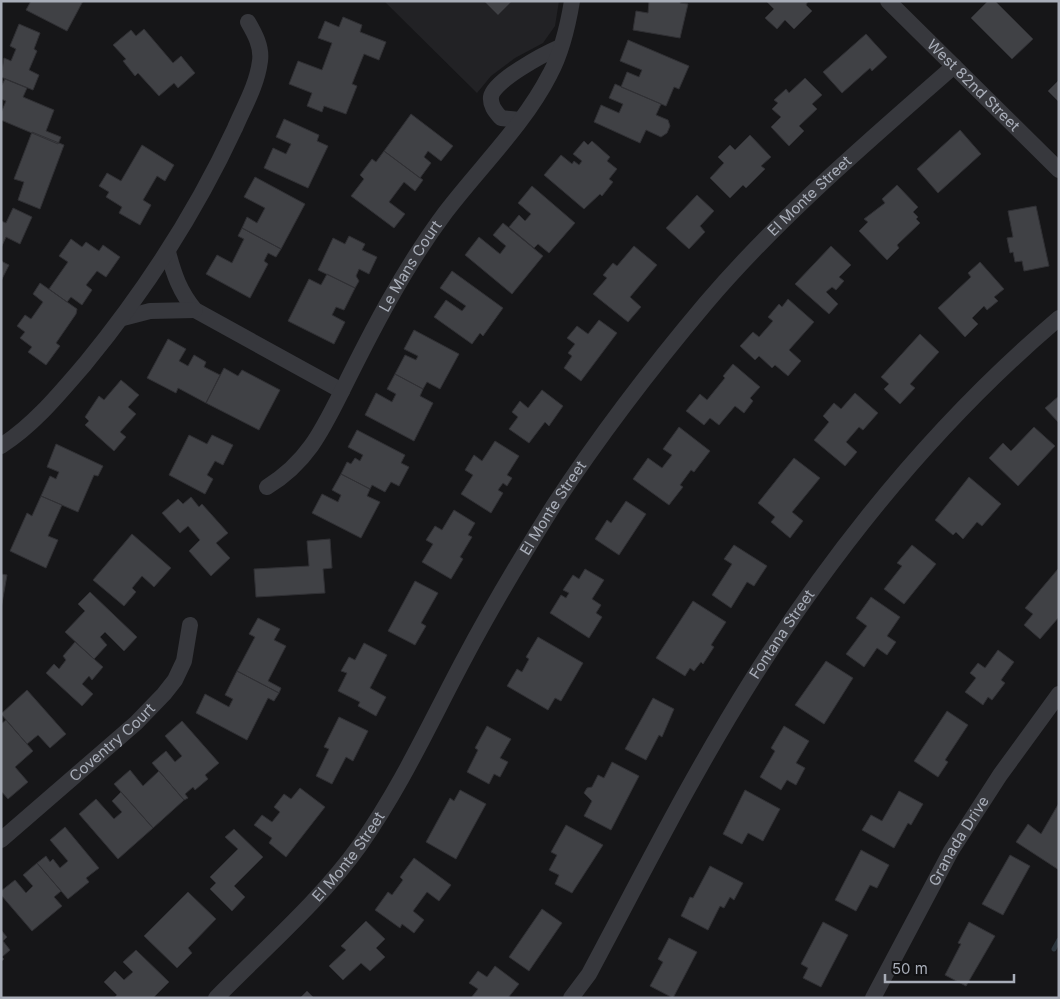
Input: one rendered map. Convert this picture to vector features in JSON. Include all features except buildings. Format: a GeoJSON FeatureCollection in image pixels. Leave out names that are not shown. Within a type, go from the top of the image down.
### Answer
{"type":"FeatureCollection","features":[{"type":"Feature","properties":{"kind":"street","name":"Le Mans Court"},"geometry":{"type":"LineString","coordinates":[[267,487],[286,475],[302,460],[320,435],[411,263],[444,214],[535,101],[551,72],[560,48],[572,1]]}},
{"type":"Feature","properties":{"kind":"street","name":"West 82nd Street"},"geometry":{"type":"LineString","coordinates":[[888,1],[1059,170]]}},
{"type":"Feature","properties":{"kind":"street"},"geometry":{"type":"LineString","coordinates":[[1,446],[30,424],[72,379],[123,318],[168,252],[221,158],[253,87],[260,60],[257,36],[248,22]]}},
{"type":"Feature","properties":{"kind":"street"},"geometry":{"type":"LineString","coordinates":[[520,120],[501,118],[494,109],[491,98],[496,87],[541,55],[560,48]]}},
{"type":"Feature","properties":{"kind":"street","name":"El Monte Street"},"geometry":{"type":"LineString","coordinates":[[216,998],[325,888],[358,848],[384,809],[407,769],[464,658],[508,580],[555,505],[611,423],[664,355],[707,302],[764,241],[863,146],[954,66]]}},
{"type":"Feature","properties":{"kind":"street"},"geometry":{"type":"LineString","coordinates":[[168,252],[174,276],[182,294],[195,310],[342,391]]}},
{"type":"Feature","properties":{"kind":"street"},"geometry":{"type":"LineString","coordinates":[[123,318],[150,311],[195,310]]}},
{"type":"Feature","properties":{"kind":"street","name":"Fontana Street"},"geometry":{"type":"LineString","coordinates":[[571,998],[589,974],[689,788],[752,679],[809,593],[861,524],[969,402],[1059,318]]}},
{"type":"Feature","properties":{"kind":"street","name":"Coventry Court"},"geometry":{"type":"LineString","coordinates":[[1,840],[136,723],[164,694],[175,680],[184,661],[190,625]]}},
{"type":"Feature","properties":{"kind":"street","name":"Granada Drive"},"geometry":{"type":"LineString","coordinates":[[873,998],[951,851],[1000,774],[1059,694]]}},
{"type":"Feature","properties":{"kind":"shaded area"},"geometry":{"type":"Polygon","coordinates":[[[384,1],[559,1],[555,26],[543,43],[515,58],[491,76],[477,93],[384,1]]]}},
{"type":"Feature","properties":{"kind":"waterway"},"geometry":{"type":"LineString","coordinates":[[1054,949],[1059,940]]}}]}
